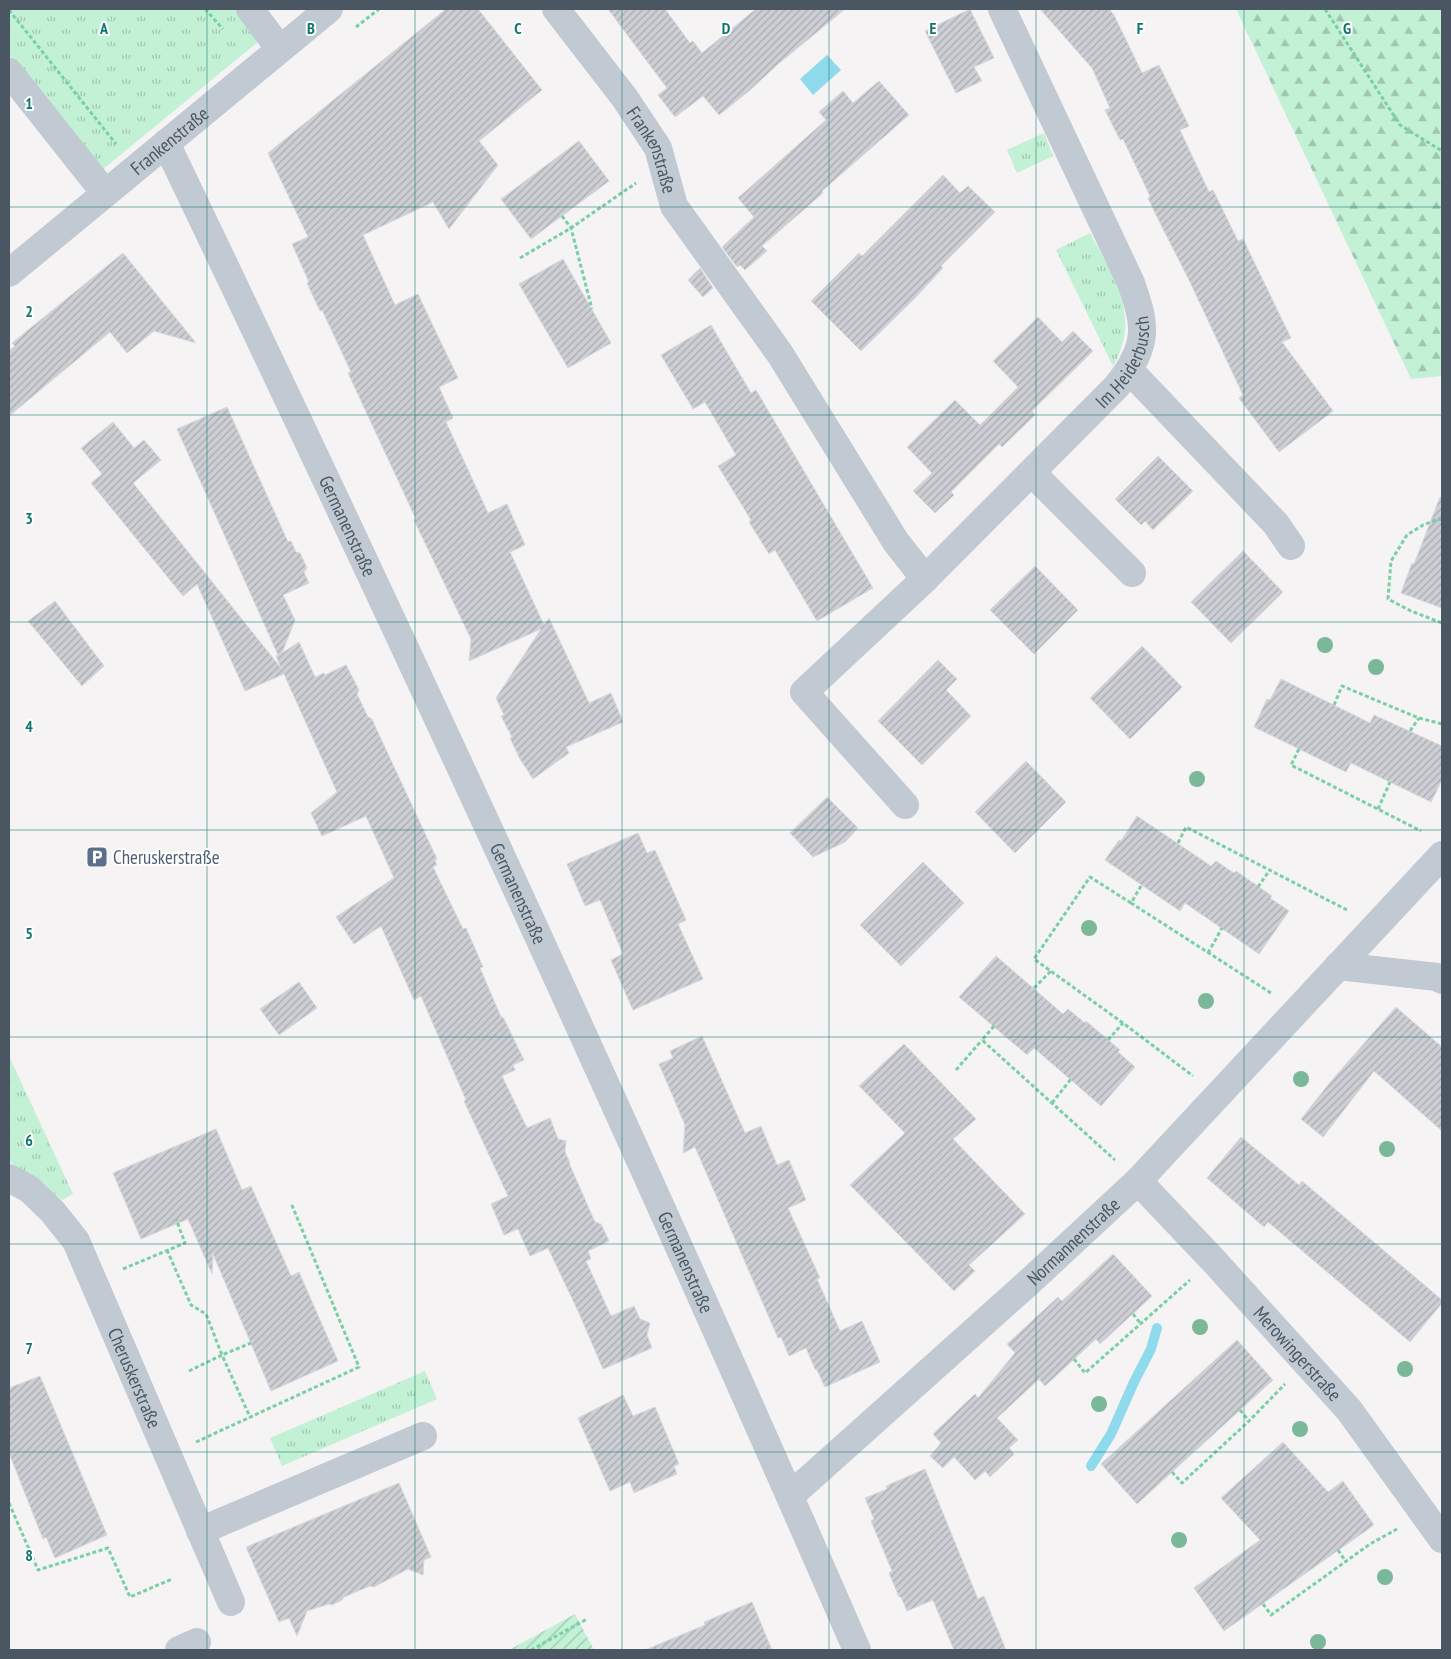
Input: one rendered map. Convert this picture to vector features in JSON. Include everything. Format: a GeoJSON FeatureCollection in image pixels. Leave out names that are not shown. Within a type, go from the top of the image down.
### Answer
{"type":"FeatureCollection","features":[{"type":"Feature","properties":{"kind":"street"},"geometry":{"type":"LineString","coordinates":[[250,9],[279,48]]}},
{"type":"Feature","properties":{"kind":"street","name":"Frankenstraße"},"geometry":{"type":"LineString","coordinates":[[9,273],[279,48],[329,9]]}},
{"type":"Feature","properties":{"kind":"street","name":"Frankenstraße"},"geometry":{"type":"LineString","coordinates":[[556,9],[629,104],[658,148],[674,206],[780,354],[896,542],[925,580]]}},
{"type":"Feature","properties":{"kind":"street","name":"Im Heiderbusch"},"geometry":{"type":"LineString","coordinates":[[905,805],[804,692],[925,580],[1118,386],[1130,370],[1142,333],[1139,307],[1130,283],[1002,9]]}},
{"type":"Feature","properties":{"kind":"street"},"geometry":{"type":"LineString","coordinates":[[9,72],[105,193]]}},
{"type":"Feature","properties":{"kind":"street","name":"Germanenstraße"},"geometry":{"type":"LineString","coordinates":[[166,143],[280,382],[553,970],[790,1496],[857,1650]]}},
{"type":"Feature","properties":{"kind":"street"},"geometry":{"type":"LineString","coordinates":[[1130,370],[1276,524],[1291,546]]}},
{"type":"Feature","properties":{"kind":"street"},"geometry":{"type":"LineString","coordinates":[[1032,474],[1132,573]]}},
{"type":"Feature","properties":{"kind":"street","name":"Normannenstraße"},"geometry":{"type":"LineString","coordinates":[[790,1496],[1027,1284],[1138,1181],[1442,855]]}},
{"type":"Feature","properties":{"kind":"street"},"geometry":{"type":"LineString","coordinates":[[1338,966],[1437,977],[1442,980]]}},
{"type":"Feature","properties":{"kind":"street","name":"Cheruskerstraße"},"geometry":{"type":"LineString","coordinates":[[9,1178],[29,1189],[53,1212],[76,1241],[231,1602]]}},
{"type":"Feature","properties":{"kind":"street","name":"Merowingerstraße"},"geometry":{"type":"LineString","coordinates":[[1138,1181],[1213,1260],[1349,1410],[1442,1539]]}},
{"type":"Feature","properties":{"kind":"street"},"geometry":{"type":"LineString","coordinates":[[200,1531],[423,1436]]}},
{"type":"Feature","properties":{"kind":"path"},"geometry":{"type":"LineString","coordinates":[[205,9],[224,31]]}},
{"type":"Feature","properties":{"kind":"path"},"geometry":{"type":"LineString","coordinates":[[1325,9],[1400,125],[1442,151]]}},
{"type":"Feature","properties":{"kind":"path"},"geometry":{"type":"LineString","coordinates":[[9,10],[116,145],[123,138]]}},
{"type":"Feature","properties":{"kind":"path"},"geometry":{"type":"LineString","coordinates":[[520,258],[571,228],[663,165]]}},
{"type":"Feature","properties":{"kind":"path"},"geometry":{"type":"LineString","coordinates":[[562,216],[571,228],[592,309]]}},
{"type":"Feature","properties":{"kind":"path"},"geometry":{"type":"LineString","coordinates":[[1442,520],[1438,519],[1423,525],[1406,535],[1391,561],[1388,599],[1411,611],[1442,623]]}},
{"type":"Feature","properties":{"kind":"path"},"geometry":{"type":"LineString","coordinates":[[1334,705],[1342,686],[1419,718],[1442,724]]}},
{"type":"Feature","properties":{"kind":"path"},"geometry":{"type":"LineString","coordinates":[[1410,731],[1419,718]]}},
{"type":"Feature","properties":{"kind":"path"},"geometry":{"type":"LineString","coordinates":[[1299,748],[1291,766],[1426,833]]}},
{"type":"Feature","properties":{"kind":"path"},"geometry":{"type":"LineString","coordinates":[[1378,809],[1390,782]]}},
{"type":"Feature","properties":{"kind":"path"},"geometry":{"type":"LineString","coordinates":[[1178,843],[1186,827],[1376,924]]}},
{"type":"Feature","properties":{"kind":"path"},"geometry":{"type":"LineString","coordinates":[[1258,887],[1269,871]]}},
{"type":"Feature","properties":{"kind":"path"},"geometry":{"type":"LineString","coordinates":[[1217,1095],[1124,1023],[1034,960],[1090,877],[1297,1010]]}},
{"type":"Feature","properties":{"kind":"path"},"geometry":{"type":"LineString","coordinates":[[1131,903],[1141,886]]}},
{"type":"Feature","properties":{"kind":"path"},"geometry":{"type":"LineString","coordinates":[[1208,953],[1222,928]]}},
{"type":"Feature","properties":{"kind":"path"},"geometry":{"type":"LineString","coordinates":[[1034,988],[1051,971]]}},
{"type":"Feature","properties":{"kind":"path"},"geometry":{"type":"LineString","coordinates":[[1108,1040],[1124,1023]]}},
{"type":"Feature","properties":{"kind":"path"},"geometry":{"type":"LineString","coordinates":[[956,1070],[994,1026]]}},
{"type":"Feature","properties":{"kind":"path"},"geometry":{"type":"LineString","coordinates":[[982,1040],[1138,1181]]}},
{"type":"Feature","properties":{"kind":"path"},"geometry":{"type":"LineString","coordinates":[[1052,1103],[1071,1080]]}},
{"type":"Feature","properties":{"kind":"path"},"geometry":{"type":"LineString","coordinates":[[167,1456],[359,1367],[291,1203]]}},
{"type":"Feature","properties":{"kind":"path"},"geometry":{"type":"LineString","coordinates":[[92,1281],[185,1243],[176,1219]]}},
{"type":"Feature","properties":{"kind":"path"},"geometry":{"type":"LineString","coordinates":[[167,1250],[191,1305],[206,1314],[250,1417]]}},
{"type":"Feature","properties":{"kind":"path"},"geometry":{"type":"LineString","coordinates":[[1074,1359],[1085,1373],[1213,1260]]}},
{"type":"Feature","properties":{"kind":"path"},"geometry":{"type":"LineString","coordinates":[[1133,1314],[1141,1324]]}},
{"type":"Feature","properties":{"kind":"path"},"geometry":{"type":"LineString","coordinates":[[189,1370],[251,1343]]}},
{"type":"Feature","properties":{"kind":"path"},"geometry":{"type":"LineString","coordinates":[[1172,1472],[1182,1483],[1249,1421],[1306,1363]]}},
{"type":"Feature","properties":{"kind":"path"},"geometry":{"type":"LineString","coordinates":[[1240,1410],[1249,1421]]}},
{"type":"Feature","properties":{"kind":"path"},"geometry":{"type":"LineString","coordinates":[[9,1503],[38,1570],[108,1548],[130,1597],[172,1579]]}},
{"type":"Feature","properties":{"kind":"path"},"geometry":{"type":"LineString","coordinates":[[1263,1604],[1271,1615],[1370,1544],[1424,1513]]}},
{"type":"Feature","properties":{"kind":"path"},"geometry":{"type":"LineString","coordinates":[[1338,1550],[1346,1562]]}},
{"type":"Feature","properties":{"kind":"path"},"geometry":{"type":"LineString","coordinates":[[531,1650],[587,1619]]}},
{"type":"Feature","properties":{"kind":"green space"},"geometry":{"type":"Polygon","coordinates":[[[9,9],[241,9],[264,37],[102,170],[9,55],[9,9]]]}},
{"type":"Feature","properties":{"kind":"green space"},"geometry":{"type":"Polygon","coordinates":[[[1236,9],[1442,9],[1442,376],[1411,379],[1236,9]]]}},
{"type":"Feature","properties":{"kind":"green space"},"geometry":{"type":"Polygon","coordinates":[[[1044,133],[1053,156],[1017,173],[1007,150],[1044,133]]]}},
{"type":"Feature","properties":{"kind":"green space"},"geometry":{"type":"Polygon","coordinates":[[[1090,233],[1115,281],[1125,314],[1125,331],[1121,348],[1113,366],[1056,250],[1090,233]]]}},
{"type":"Feature","properties":{"kind":"green space"},"geometry":{"type":"Polygon","coordinates":[[[9,1056],[73,1194],[62,1200],[9,1161],[9,1056]]]}},
{"type":"Feature","properties":{"kind":"green space"},"geometry":{"type":"Polygon","coordinates":[[[425,1371],[437,1399],[282,1466],[270,1438],[425,1371]]]}},
{"type":"Feature","properties":{"kind":"green space"},"geometry":{"type":"Polygon","coordinates":[[[575,1614],[594,1650],[509,1650],[575,1614]]]}},
{"type":"Feature","properties":{"kind":"water"},"geometry":{"type":"Polygon","coordinates":[[[827,55],[841,70],[813,95],[800,79],[827,55]]]}},
{"type":"Feature","properties":{"kind":"building"},"geometry":{"type":"Polygon","coordinates":[[[446,9],[478,9],[542,90],[479,141],[498,165],[449,229],[433,202],[363,235],[395,305],[418,294],[458,378],[439,387],[453,418],[446,422],[488,513],[507,504],[525,545],[510,552],[544,625],[549,618],[589,703],[611,693],[623,722],[566,747],[569,753],[533,779],[520,759],[510,738],[512,737],[501,716],[504,715],[496,698],[541,629],[469,661],[471,639],[414,520],[416,519],[348,373],[351,372],[307,283],[309,282],[292,244],[308,237],[268,153],[446,9]]]}},
{"type":"Feature","properties":{"kind":"building"},"geometry":{"type":"Polygon","coordinates":[[[608,9],[665,9],[690,43],[693,41],[702,53],[756,9],[845,9],[719,115],[703,96],[675,117],[658,95],[667,88],[608,9]]]}},
{"type":"Feature","properties":{"kind":"building"},"geometry":{"type":"Polygon","coordinates":[[[970,9],[994,58],[974,67],[982,81],[956,93],[925,31],[970,9]]]}},
{"type":"Feature","properties":{"kind":"building"},"geometry":{"type":"Polygon","coordinates":[[[1040,9],[1109,9],[1114,15],[1142,73],[1159,65],[1189,126],[1180,130],[1209,192],[1213,190],[1238,241],[1243,239],[1291,338],[1282,342],[1333,411],[1279,452],[1239,398],[1243,395],[1148,198],[1150,196],[1123,139],[1120,140],[1105,110],[1110,108],[1092,68],[1040,9]]]}},
{"type":"Feature","properties":{"kind":"building"},"geometry":{"type":"Polygon","coordinates":[[[879,81],[909,115],[762,246],[767,251],[745,270],[740,265],[737,267],[722,247],[754,217],[738,198],[826,120],[819,112],[843,91],[853,103],[879,81]]]}},
{"type":"Feature","properties":{"kind":"building"},"geometry":{"type":"Polygon","coordinates":[[[579,141],[609,181],[531,239],[501,199],[579,141]]]}},
{"type":"Feature","properties":{"kind":"building"},"geometry":{"type":"Polygon","coordinates":[[[943,175],[960,193],[968,186],[995,212],[941,266],[943,268],[915,298],[861,351],[811,301],[859,253],[862,256],[943,175]]]}},
{"type":"Feature","properties":{"kind":"building"},"geometry":{"type":"Polygon","coordinates":[[[123,253],[196,343],[154,331],[127,353],[110,332],[9,416],[9,351],[15,346],[12,343],[123,253]]]}},
{"type":"Feature","properties":{"kind":"building"},"geometry":{"type":"Polygon","coordinates":[[[563,259],[611,343],[568,368],[519,284],[563,259]]]}},
{"type":"Feature","properties":{"kind":"building"},"geometry":{"type":"Polygon","coordinates":[[[700,268],[713,288],[703,297],[688,280],[700,268]]]}},
{"type":"Feature","properties":{"kind":"building"},"geometry":{"type":"Polygon","coordinates":[[[1038,317],[1062,342],[1073,331],[1093,351],[1032,411],[1035,415],[1002,447],[999,444],[951,492],[954,495],[935,513],[913,491],[932,473],[907,447],[955,400],[980,425],[1018,387],[993,361],[1038,317]]]}},
{"type":"Feature","properties":{"kind":"building"},"geometry":{"type":"Polygon","coordinates":[[[711,325],[751,393],[756,390],[873,588],[817,621],[775,550],[769,554],[718,466],[736,455],[705,402],[693,409],[661,355],[711,325]]]}},
{"type":"Feature","properties":{"kind":"building"},"geometry":{"type":"Polygon","coordinates":[[[227,407],[288,542],[291,541],[296,552],[300,553],[307,568],[304,572],[309,583],[283,595],[295,620],[282,653],[299,642],[315,677],[324,673],[325,675],[346,665],[359,690],[357,694],[368,717],[372,719],[437,859],[435,861],[437,865],[433,867],[463,929],[466,928],[483,967],[480,968],[501,1017],[503,1017],[524,1060],[513,1065],[515,1070],[502,1076],[527,1128],[550,1118],[558,1139],[566,1141],[565,1152],[569,1163],[595,1222],[601,1224],[609,1241],[588,1251],[591,1259],[586,1261],[611,1316],[634,1306],[640,1319],[650,1323],[647,1335],[652,1348],[603,1369],[548,1248],[530,1256],[518,1229],[504,1235],[491,1204],[508,1196],[464,1101],[466,1100],[421,996],[414,1000],[381,926],[354,944],[336,917],[394,878],[366,816],[322,836],[311,813],[337,792],[284,674],[245,691],[197,584],[183,596],[91,483],[102,474],[81,448],[113,422],[134,448],[144,440],[161,460],[133,483],[281,668],[276,656],[278,655],[177,429],[227,407]]]}},
{"type":"Feature","properties":{"kind":"building"},"geometry":{"type":"Polygon","coordinates":[[[1158,456],[1193,491],[1153,530],[1145,521],[1141,525],[1115,499],[1158,456]]]}},
{"type":"Feature","properties":{"kind":"building"},"geometry":{"type":"Polygon","coordinates":[[[1440,497],[1442,498],[1442,608],[1401,593],[1440,497]]]}},
{"type":"Feature","properties":{"kind":"building"},"geometry":{"type":"Polygon","coordinates":[[[1243,551],[1283,592],[1231,643],[1191,602],[1243,551]]]}},
{"type":"Feature","properties":{"kind":"building"},"geometry":{"type":"Polygon","coordinates":[[[1035,566],[1078,610],[1034,654],[990,610],[1035,566]]]}},
{"type":"Feature","properties":{"kind":"building"},"geometry":{"type":"Polygon","coordinates":[[[55,601],[104,666],[82,686],[28,621],[55,601]]]}},
{"type":"Feature","properties":{"kind":"building"},"geometry":{"type":"Polygon","coordinates":[[[1142,646],[1182,687],[1130,739],[1090,698],[1142,646]]]}},
{"type":"Feature","properties":{"kind":"building"},"geometry":{"type":"Polygon","coordinates":[[[938,660],[957,679],[946,690],[971,716],[922,765],[878,721],[938,660]]]}},
{"type":"Feature","properties":{"kind":"building"},"geometry":{"type":"Polygon","coordinates":[[[1281,679],[1370,723],[1374,715],[1442,746],[1442,780],[1431,802],[1351,763],[1346,772],[1254,727],[1267,699],[1270,700],[1281,679]]]}},
{"type":"Feature","properties":{"kind":"building"},"geometry":{"type":"Polygon","coordinates":[[[1026,761],[1066,802],[1015,853],[975,812],[1026,761]]]}},
{"type":"Feature","properties":{"kind":"building"},"geometry":{"type":"Polygon","coordinates":[[[827,797],[858,828],[845,842],[813,857],[790,833],[827,797]]]}},
{"type":"Feature","properties":{"kind":"building"},"geometry":{"type":"Polygon","coordinates":[[[1137,816],[1211,866],[1216,861],[1234,873],[1236,871],[1272,896],[1270,898],[1289,911],[1259,954],[1185,903],[1180,911],[1105,860],[1119,840],[1121,841],[1137,816]]]}},
{"type":"Feature","properties":{"kind":"building"},"geometry":{"type":"Polygon","coordinates":[[[638,833],[647,853],[655,850],[686,920],[678,924],[703,979],[633,1010],[611,960],[623,954],[600,900],[585,906],[567,864],[638,833]]]}},
{"type":"Feature","properties":{"kind":"building"},"geometry":{"type":"Polygon","coordinates":[[[923,862],[964,903],[901,966],[860,925],[923,862]]]}},
{"type":"Feature","properties":{"kind":"building"},"geometry":{"type":"Polygon","coordinates":[[[996,956],[1063,1014],[1068,1009],[1085,1023],[1086,1021],[1120,1050],[1118,1052],[1135,1067],[1101,1106],[1034,1048],[1027,1055],[959,997],[996,956]]]}},
{"type":"Feature","properties":{"kind":"building"},"geometry":{"type":"Polygon","coordinates":[[[299,982],[317,1008],[279,1035],[260,1009],[299,982]]]}},
{"type":"Feature","properties":{"kind":"building"},"geometry":{"type":"Polygon","coordinates":[[[1396,1007],[1442,1047],[1442,1131],[1374,1071],[1323,1137],[1301,1119],[1332,1080],[1396,1007]]]}},
{"type":"Feature","properties":{"kind":"building"},"geometry":{"type":"Polygon","coordinates":[[[702,1036],[745,1133],[761,1126],[777,1165],[789,1160],[806,1200],[788,1208],[820,1278],[817,1279],[840,1331],[862,1321],[880,1362],[825,1387],[806,1348],[789,1356],[781,1337],[778,1338],[695,1147],[683,1153],[685,1125],[659,1064],[673,1058],[670,1051],[702,1036]]]}},
{"type":"Feature","properties":{"kind":"building"},"geometry":{"type":"Polygon","coordinates":[[[904,1044],[976,1119],[953,1139],[1025,1214],[969,1265],[975,1271],[954,1291],[850,1185],[905,1133],[859,1086],[904,1044]]]}},
{"type":"Feature","properties":{"kind":"building"},"geometry":{"type":"Polygon","coordinates":[[[216,1129],[242,1190],[251,1186],[291,1276],[299,1272],[338,1361],[271,1391],[213,1254],[212,1274],[188,1219],[141,1239],[113,1173],[216,1129]]]}},
{"type":"Feature","properties":{"kind":"building"},"geometry":{"type":"Polygon","coordinates":[[[1241,1137],[1299,1185],[1302,1181],[1442,1300],[1442,1303],[1410,1342],[1268,1222],[1264,1227],[1207,1178],[1241,1137]]]}},
{"type":"Feature","properties":{"kind":"building"},"geometry":{"type":"Polygon","coordinates":[[[1113,1254],[1152,1296],[1100,1344],[1096,1339],[1045,1386],[1039,1379],[997,1418],[1018,1440],[1009,1448],[1014,1454],[990,1477],[985,1471],[975,1480],[954,1457],[943,1468],[930,1456],[941,1443],[933,1434],[975,1394],[978,1398],[1015,1353],[1007,1344],[1058,1297],[1062,1301],[1113,1254]]]}},
{"type":"Feature","properties":{"kind":"building"},"geometry":{"type":"Polygon","coordinates":[[[1237,1340],[1273,1380],[1137,1504],[1101,1464],[1237,1340]]]}},
{"type":"Feature","properties":{"kind":"building"},"geometry":{"type":"Polygon","coordinates":[[[40,1376],[107,1535],[55,1558],[46,1537],[43,1539],[9,1453],[9,1388],[40,1376]]]}},
{"type":"Feature","properties":{"kind":"building"},"geometry":{"type":"Polygon","coordinates":[[[623,1395],[633,1416],[655,1407],[679,1464],[674,1466],[677,1474],[634,1493],[630,1482],[610,1491],[578,1418],[623,1395]]]}},
{"type":"Feature","properties":{"kind":"building"},"geometry":{"type":"Polygon","coordinates":[[[1283,1442],[1328,1492],[1343,1481],[1374,1525],[1224,1631],[1194,1588],[1260,1540],[1221,1498],[1283,1442]]]}},
{"type":"Feature","properties":{"kind":"building"},"geometry":{"type":"Polygon","coordinates":[[[925,1469],[978,1599],[984,1596],[1006,1650],[954,1650],[933,1600],[907,1611],[901,1597],[899,1597],[889,1573],[892,1571],[871,1521],[874,1519],[865,1498],[887,1489],[886,1486],[925,1469]]]}},
{"type":"Feature","properties":{"kind":"building"},"geometry":{"type":"Polygon","coordinates":[[[399,1483],[431,1557],[424,1560],[423,1575],[408,1569],[374,1587],[370,1586],[344,1597],[332,1605],[329,1604],[307,1611],[297,1636],[289,1618],[279,1622],[246,1547],[399,1483]]]}},
{"type":"Feature","properties":{"kind":"building"},"geometry":{"type":"Polygon","coordinates":[[[752,1602],[772,1650],[645,1650],[705,1625],[704,1622],[752,1602]]]}},
{"type":"Feature","properties":{"kind":"waterway"},"geometry":{"type":"LineString","coordinates":[[1091,1466],[1111,1434],[1151,1349],[1157,1328]]}},
{"type":"Feature","properties":{"kind":"place","name":"Cheruskerstraße"},"geometry":{"type":"Point","coordinates":[97,857]}}]}
